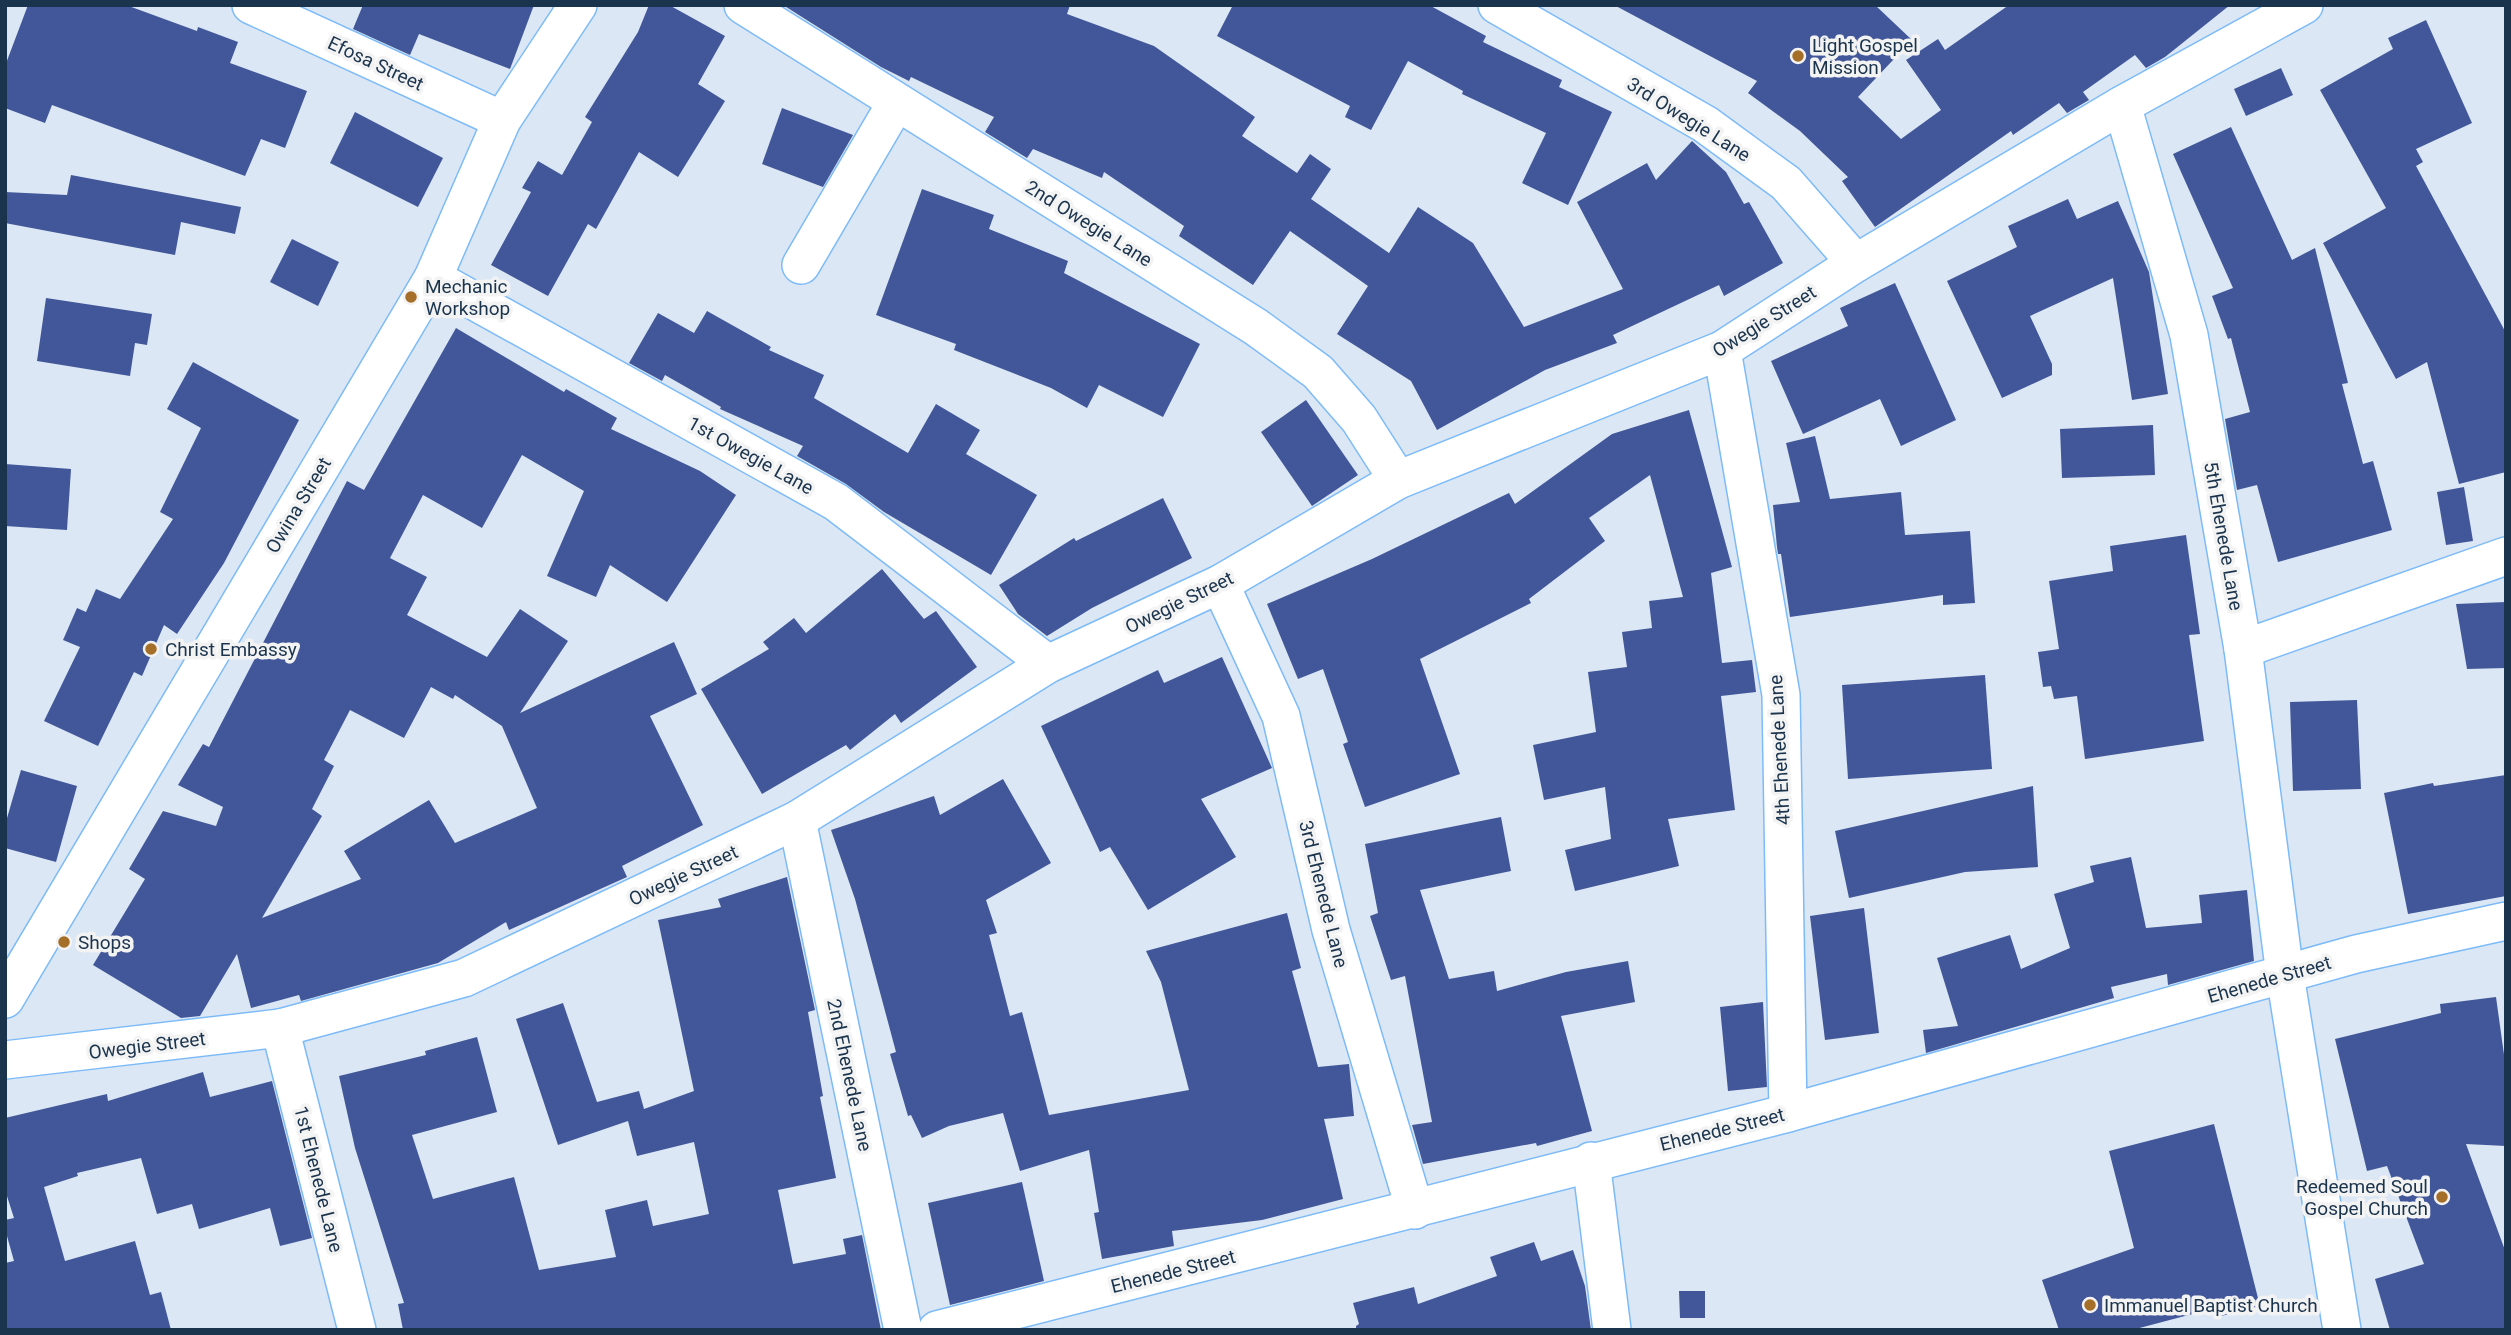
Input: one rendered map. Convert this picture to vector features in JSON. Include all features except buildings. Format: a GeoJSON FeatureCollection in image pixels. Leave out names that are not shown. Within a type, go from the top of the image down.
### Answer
{"type":"FeatureCollection","features":[{"type":"Feature","properties":{"kind":"street","name":"Efosa Street"},"geometry":{"type":"LineString","coordinates":[[251,5],[502,120]]}},
{"type":"Feature","properties":{"kind":"street","name":"Owina Street"},"geometry":{"type":"LineString","coordinates":[[5,999],[433,278],[502,120],[578,5]]}},
{"type":"Feature","properties":{"kind":"street","name":"2nd Owegie Lane"},"geometry":{"type":"LineString","coordinates":[[743,5],[1256,327],[1318,372],[1359,419],[1398,480]]}},
{"type":"Feature","properties":{"kind":"street","name":"3rd Owegie Lane"},"geometry":{"type":"LineString","coordinates":[[1497,5],[1704,124],[1786,183],[1856,263]]}},
{"type":"Feature","properties":{"kind":"street","name":"Owegie Street"},"geometry":{"type":"LineString","coordinates":[[5,1060],[281,1028],[464,978],[797,820],[1048,664],[1220,584],[1398,480],[1722,350],[1856,263],[2122,105],[2304,5]]}},
{"type":"Feature","properties":{"kind":"street"},"geometry":{"type":"LineString","coordinates":[[801,265],[896,103]]}},
{"type":"Feature","properties":{"kind":"street","name":"5th Ehenede Lane"},"geometry":{"type":"LineString","coordinates":[[2122,105],[2189,335],[2243,649],[2285,975],[2342,1330]]}},
{"type":"Feature","properties":{"kind":"street","name":"1st Owegie Lane"},"geometry":{"type":"LineString","coordinates":[[433,278],[836,502],[1048,664]]}},
{"type":"Feature","properties":{"kind":"street","name":"4th Ehenede Lane"},"geometry":{"type":"LineString","coordinates":[[1722,350],[1780,695],[1788,1113]]}},
{"type":"Feature","properties":{"kind":"street"},"geometry":{"type":"LineString","coordinates":[[2243,649],[2506,556]]}},
{"type":"Feature","properties":{"kind":"street","name":"3rd Ehenede Lane"},"geometry":{"type":"LineString","coordinates":[[1220,584],[1281,716],[1331,930],[1415,1210]]}},
{"type":"Feature","properties":{"kind":"street","name":"2nd Ehenede Lane"},"geometry":{"type":"LineString","coordinates":[[797,820],[903,1330]]}},
{"type":"Feature","properties":{"kind":"street","name":"Ehenede Street"},"geometry":{"type":"LineString","coordinates":[[937,1330],[1415,1210],[1591,1161],[1788,1113],[2356,954],[2506,921]]}},
{"type":"Feature","properties":{"kind":"street","name":"1st Ehenede Lane"},"geometry":{"type":"LineString","coordinates":[[281,1028],[357,1330]]}},
{"type":"Feature","properties":{"kind":"street"},"geometry":{"type":"LineString","coordinates":[[1591,1161],[1612,1330]]}},
{"type":"Feature","properties":{"kind":"place","name":"Light Gospel Mission"},"geometry":{"type":"Point","coordinates":[1798,56]}},
{"type":"Feature","properties":{"kind":"place","name":"Mechanic Workshop"},"geometry":{"type":"Point","coordinates":[411,297]}},
{"type":"Feature","properties":{"kind":"place","name":"Christ Embassy"},"geometry":{"type":"Point","coordinates":[151,649]}},
{"type":"Feature","properties":{"kind":"place","name":"Shops"},"geometry":{"type":"Point","coordinates":[64,942]}},
{"type":"Feature","properties":{"kind":"place","name":"Redeemed Soul Gospel Church"},"geometry":{"type":"Point","coordinates":[2442,1197]}},
{"type":"Feature","properties":{"kind":"place","name":"Immanuel Baptist Church"},"geometry":{"type":"Point","coordinates":[2090,1305]}}]}
